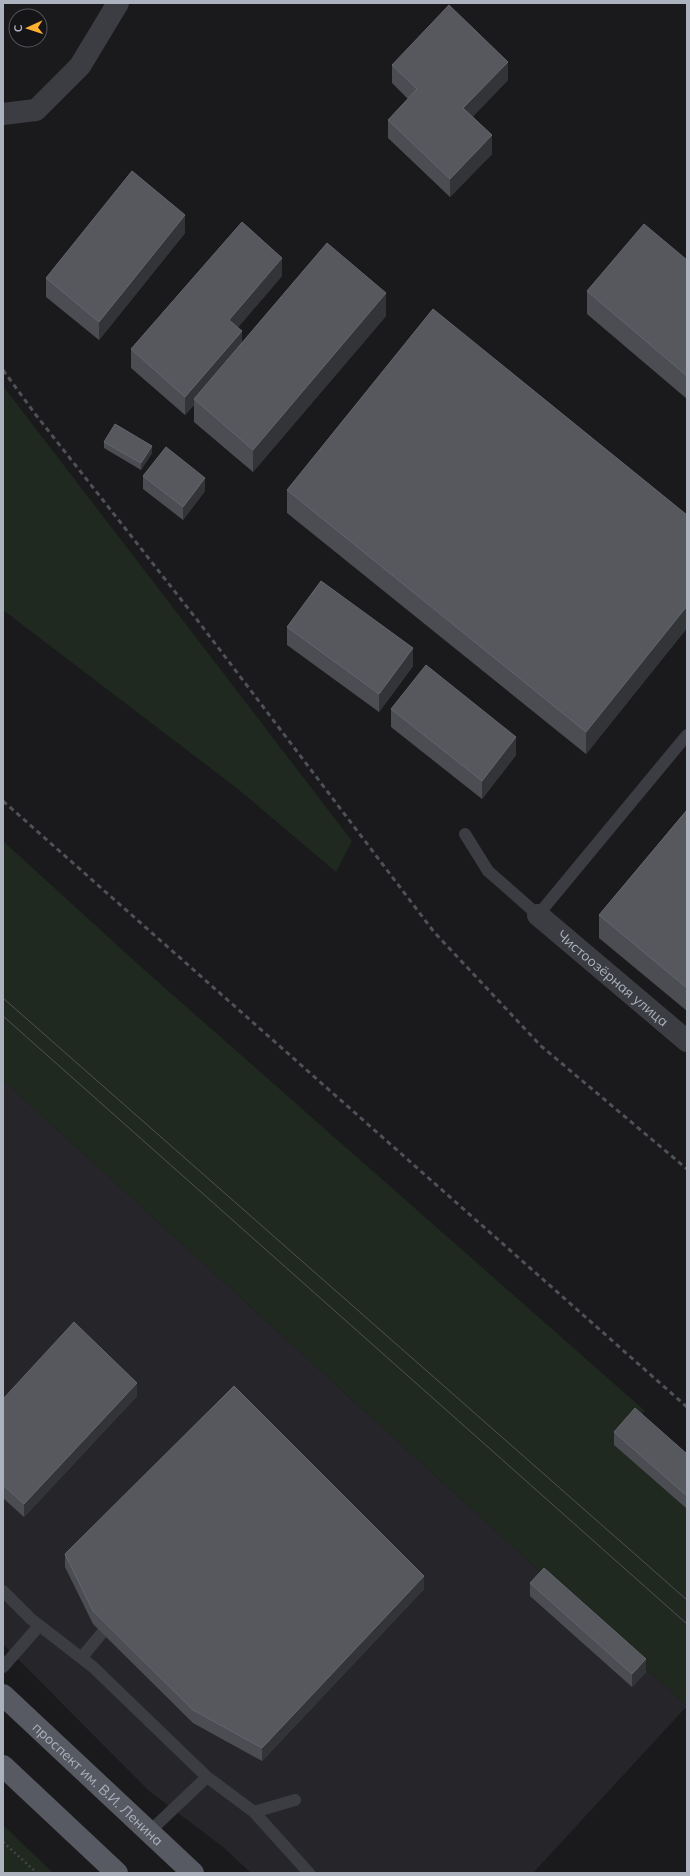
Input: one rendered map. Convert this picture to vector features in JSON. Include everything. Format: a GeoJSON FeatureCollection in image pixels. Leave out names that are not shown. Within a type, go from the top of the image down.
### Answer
{"type":"FeatureCollection","features":[{"type":"Feature","properties":{"kind":"main road","name":"проспект им. В.И. Ленина"},"geometry":{"type":"LineString","coordinates":[[3,1695],[193,1873]]}},
{"type":"Feature","properties":{"kind":"main road"},"geometry":{"type":"LineString","coordinates":[[3,1766],[117,1873]]}},
{"type":"Feature","properties":{"kind":"street"},"geometry":{"type":"LineString","coordinates":[[3,114],[36,110],[80,66],[118,3]]}},
{"type":"Feature","properties":{"kind":"street","name":"Чистоозёрная улица"},"geometry":{"type":"LineString","coordinates":[[538,915],[687,1041]]}},
{"type":"Feature","properties":{"kind":"lane"},"geometry":{"type":"LineString","coordinates":[[465,834],[488,871],[538,915],[687,735]]}},
{"type":"Feature","properties":{"kind":"lane"},"geometry":{"type":"LineString","coordinates":[[3,1591],[39,1626],[82,1657],[93,1667],[207,1777],[254,1812],[309,1873]]}},
{"type":"Feature","properties":{"kind":"lane"},"geometry":{"type":"LineString","coordinates":[[3,1667],[39,1626]]}},
{"type":"Feature","properties":{"kind":"lane"},"geometry":{"type":"LineString","coordinates":[[82,1657],[102,1633]]}},
{"type":"Feature","properties":{"kind":"lane"},"geometry":{"type":"LineString","coordinates":[[149,1832],[207,1777]]}},
{"type":"Feature","properties":{"kind":"lane"},"geometry":{"type":"LineString","coordinates":[[254,1812],[295,1800]]}},
{"type":"Feature","properties":{"kind":"path"},"geometry":{"type":"LineString","coordinates":[[3,1842],[36,1873]]}},
{"type":"Feature","properties":{"kind":"shaded area"},"geometry":{"type":"Polygon","coordinates":[[[3,1080],[687,1706],[533,1873],[251,1873],[223,1847],[149,1791],[3,1644],[3,1080]]]}},
{"type":"Feature","properties":{"kind":"green space"},"geometry":{"type":"Polygon","coordinates":[[[3,386],[352,841],[336,872],[238,789],[3,610],[3,386]]]}},
{"type":"Feature","properties":{"kind":"green space"},"geometry":{"type":"Polygon","coordinates":[[[3,841],[140,966],[645,1411],[614,1445],[687,1509],[687,1706],[3,1080],[3,841]]]}},
{"type":"Feature","properties":{"kind":"green space"},"geometry":{"type":"Polygon","coordinates":[[[3,1825],[53,1873],[3,1873],[3,1825]]]}},
{"type":"Feature","properties":{"kind":"building"},"geometry":{"type":"Polygon","coordinates":[[[449,5],[508,62],[463,108],[492,135],[450,179],[388,120],[417,89],[392,65],[449,5]]]}},
{"type":"Feature","properties":{"kind":"building"},"geometry":{"type":"Polygon","coordinates":[[[132,171],[185,215],[99,322],[46,278],[132,171]]]}},
{"type":"Feature","properties":{"kind":"building"},"geometry":{"type":"Polygon","coordinates":[[[242,222],[282,258],[229,320],[242,331],[185,397],[131,349],[242,222]]]}},
{"type":"Feature","properties":{"kind":"building"},"geometry":{"type":"Polygon","coordinates":[[[644,224],[687,260],[687,376],[587,291],[644,224]]]}},
{"type":"Feature","properties":{"kind":"building"},"geometry":{"type":"Polygon","coordinates":[[[327,243],[386,293],[253,450],[194,399],[327,243]]]}},
{"type":"Feature","properties":{"kind":"building"},"geometry":{"type":"Polygon","coordinates":[[[433,309],[687,515],[687,606],[586,732],[287,490],[433,309]]]}},
{"type":"Feature","properties":{"kind":"building"},"geometry":{"type":"Polygon","coordinates":[[[115,424],[152,446],[141,463],[104,442],[115,424]]]}},
{"type":"Feature","properties":{"kind":"building"},"geometry":{"type":"Polygon","coordinates":[[[166,447],[205,478],[183,507],[143,476],[166,447]]]}},
{"type":"Feature","properties":{"kind":"building"},"geometry":{"type":"Polygon","coordinates":[[[321,581],[413,648],[379,694],[287,627],[321,581]]]}},
{"type":"Feature","properties":{"kind":"building"},"geometry":{"type":"Polygon","coordinates":[[[426,665],[516,737],[482,781],[391,709],[426,665]]]}},
{"type":"Feature","properties":{"kind":"building"},"geometry":{"type":"Polygon","coordinates":[[[687,810],[687,988],[599,915],[687,810]]]}},
{"type":"Feature","properties":{"kind":"building"},"geometry":{"type":"Polygon","coordinates":[[[74,1322],[137,1383],[24,1504],[3,1485],[3,1399],[74,1322]]]}},
{"type":"Feature","properties":{"kind":"building"},"geometry":{"type":"Polygon","coordinates":[[[234,1386],[424,1576],[262,1748],[193,1710],[93,1611],[65,1554],[234,1386]]]}},
{"type":"Feature","properties":{"kind":"building"},"geometry":{"type":"Polygon","coordinates":[[[635,1408],[687,1454],[687,1496],[614,1432],[635,1408]]]}},
{"type":"Feature","properties":{"kind":"building"},"geometry":{"type":"Polygon","coordinates":[[[544,1568],[646,1659],[632,1674],[530,1583],[544,1568]]]}},
{"type":"Feature","properties":{"kind":"tram line"},"geometry":{"type":"LineString","coordinates":[[3,998],[687,1600]]}},
{"type":"Feature","properties":{"kind":"tram line"},"geometry":{"type":"LineString","coordinates":[[3,1016],[687,1624]]}},
{"type":"Feature","properties":{"kind":"railway"},"geometry":{"type":"LineString","coordinates":[[3,370],[36,415],[198,621],[434,932],[541,1046],[687,1169]]}},
{"type":"Feature","properties":{"kind":"railway"},"geometry":{"type":"LineString","coordinates":[[3,801],[687,1407]]}}]}
